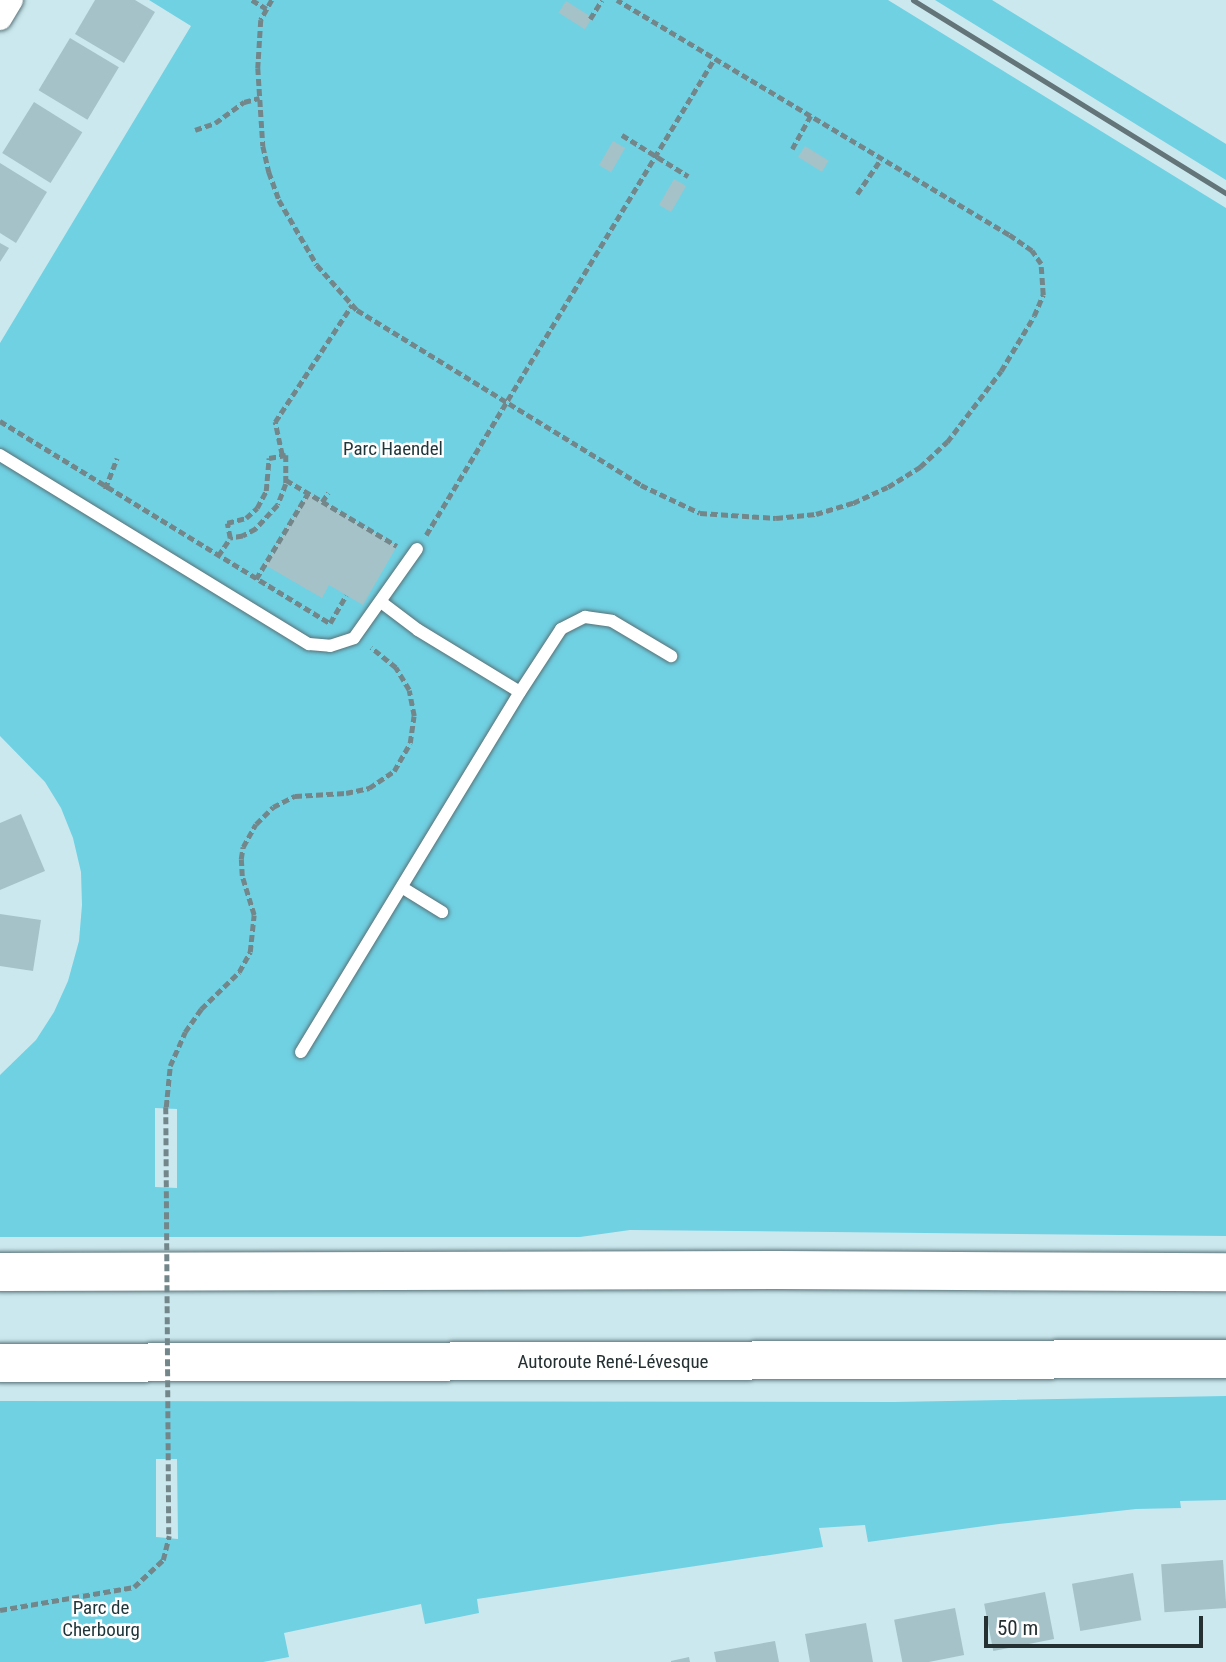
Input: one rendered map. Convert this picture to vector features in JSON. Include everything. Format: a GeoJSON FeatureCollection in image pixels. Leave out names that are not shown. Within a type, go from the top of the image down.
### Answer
{"type":"FeatureCollection","features":[{"type":"Feature","properties":{"kind":"highway"},"geometry":{"type":"LineString","coordinates":[[0,1272],[1226,1272]]}},
{"type":"Feature","properties":{"kind":"highway","name":"Autoroute René-Lévesque"},"geometry":{"type":"LineString","coordinates":[[0,1363],[1226,1359]]}},
{"type":"Feature","properties":{"kind":"street"},"geometry":{"type":"LineString","coordinates":[[0,18],[12,0]]}},
{"type":"Feature","properties":{"kind":"lane"},"geometry":{"type":"LineString","coordinates":[[0,456],[309,644],[330,646],[354,638],[415,552]]}},
{"type":"Feature","properties":{"kind":"lane"},"geometry":{"type":"LineString","coordinates":[[381,602],[418,630],[520,692]]}},
{"type":"Feature","properties":{"kind":"lane"},"geometry":{"type":"LineString","coordinates":[[301,1052],[555,635],[572,622],[585,617],[612,621],[671,656]]}},
{"type":"Feature","properties":{"kind":"lane"},"geometry":{"type":"LineString","coordinates":[[403,888],[442,912]]}},
{"type":"Feature","properties":{"kind":"path"},"geometry":{"type":"LineString","coordinates":[[252,0],[267,9]]}},
{"type":"Feature","properties":{"kind":"path"},"geometry":{"type":"LineString","coordinates":[[272,0],[260,34],[259,98],[263,146],[279,200],[317,265],[352,305],[505,404],[641,485],[700,513],[776,518],[816,514],[853,503],[888,487],[920,467],[947,442],[1000,371],[1044,295],[1041,264],[1032,251],[617,0]]}},
{"type":"Feature","properties":{"kind":"path"},"geometry":{"type":"LineString","coordinates":[[590,19],[601,0]]}},
{"type":"Feature","properties":{"kind":"path"},"geometry":{"type":"LineString","coordinates":[[286,480],[415,552],[714,59]]}},
{"type":"Feature","properties":{"kind":"path"},"geometry":{"type":"LineString","coordinates":[[195,130],[215,123],[244,102],[259,98]]}},
{"type":"Feature","properties":{"kind":"path"},"geometry":{"type":"LineString","coordinates":[[792,149],[810,116]]}},
{"type":"Feature","properties":{"kind":"path"},"geometry":{"type":"LineString","coordinates":[[622,135],[688,176]]}},
{"type":"Feature","properties":{"kind":"path"},"geometry":{"type":"LineString","coordinates":[[857,194],[881,159]]}},
{"type":"Feature","properties":{"kind":"path"},"geometry":{"type":"LineString","coordinates":[[282,456],[275,422],[352,305]]}},
{"type":"Feature","properties":{"kind":"path"},"geometry":{"type":"LineString","coordinates":[[0,421],[105,488],[338,628]]}},
{"type":"Feature","properties":{"kind":"path"},"geometry":{"type":"LineString","coordinates":[[218,556],[230,538],[227,523],[246,517],[257,508],[266,491],[269,458],[286,455],[286,480],[278,505],[269,518],[243,536],[230,538]]}},
{"type":"Feature","properties":{"kind":"path"},"geometry":{"type":"LineString","coordinates":[[105,488],[117,458]]}},
{"type":"Feature","properties":{"kind":"path"},"geometry":{"type":"LineString","coordinates":[[252,586],[308,493]]}},
{"type":"Feature","properties":{"kind":"path"},"geometry":{"type":"LineString","coordinates":[[322,502],[328,493]]}},
{"type":"Feature","properties":{"kind":"path"},"geometry":{"type":"LineString","coordinates":[[250,501],[257,508]]}},
{"type":"Feature","properties":{"kind":"path"},"geometry":{"type":"LineString","coordinates":[[330,623],[345,594]]}},
{"type":"Feature","properties":{"kind":"path"},"geometry":{"type":"LineString","coordinates":[[0,1610],[134,1587],[163,1560],[169,1536],[166,1107],[170,1066],[185,1032],[201,1009],[239,972],[250,952],[254,915],[242,876],[241,859],[243,846],[256,824],[273,807],[295,796],[346,793],[369,788],[394,771],[410,743],[414,716],[404,678],[381,655],[365,645]]}},
{"type":"Feature","properties":{"kind":"green space","name":"Parc Haendel"},"geometry":{"type":"Polygon","coordinates":[[[149,0],[888,0],[1226,208],[1226,1236],[630,1230],[580,1237],[0,1237],[0,1075],[36,1040],[54,1012],[68,981],[79,941],[82,905],[81,872],[73,838],[61,808],[45,782],[0,736],[0,343],[191,26],[149,0]],[[155,1108],[155,1187],[177,1188],[177,1109],[155,1108]]]}},
{"type":"Feature","properties":{"kind":"green space"},"geometry":{"type":"Polygon","coordinates":[[[935,0],[992,0],[1226,144],[1226,180],[935,0]]]}},
{"type":"Feature","properties":{"kind":"green space","name":"Parc de Cherbourg"},"geometry":{"type":"Polygon","coordinates":[[[1226,1396],[1226,1500],[1180,1501],[1181,1508],[1136,1509],[868,1542],[865,1525],[819,1528],[823,1547],[477,1599],[479,1613],[425,1624],[421,1604],[284,1633],[289,1657],[263,1662],[0,1662],[0,1401],[894,1402],[1226,1396]],[[156,1459],[156,1537],[178,1539],[177,1459],[156,1459]]]}},
{"type":"Feature","properties":{"kind":"building"},"geometry":{"type":"Polygon","coordinates":[[[95,0],[135,0],[155,12],[124,63],[75,34],[95,0]]]}},
{"type":"Feature","properties":{"kind":"building"},"geometry":{"type":"Polygon","coordinates":[[[566,1],[592,17],[585,29],[559,13],[566,1]]]}},
{"type":"Feature","properties":{"kind":"building"},"geometry":{"type":"Polygon","coordinates":[[[70,38],[119,67],[87,120],[39,90],[70,38]]]}},
{"type":"Feature","properties":{"kind":"building"},"geometry":{"type":"Polygon","coordinates":[[[34,102],[82,132],[51,183],[2,153],[34,102]]]}},
{"type":"Feature","properties":{"kind":"building"},"geometry":{"type":"Polygon","coordinates":[[[613,141],[625,148],[611,172],[599,165],[613,141]]]}},
{"type":"Feature","properties":{"kind":"building"},"geometry":{"type":"Polygon","coordinates":[[[805,146],[829,161],[822,172],[798,157],[805,146]]]}},
{"type":"Feature","properties":{"kind":"building"},"geometry":{"type":"Polygon","coordinates":[[[0,163],[47,192],[16,243],[0,233],[0,163]]]}},
{"type":"Feature","properties":{"kind":"building"},"geometry":{"type":"Polygon","coordinates":[[[674,179],[686,186],[671,212],[659,205],[674,179]]]}},
{"type":"Feature","properties":{"kind":"building"},"geometry":{"type":"Polygon","coordinates":[[[0,243],[9,248],[0,262],[0,243]]]}},
{"type":"Feature","properties":{"kind":"building"},"geometry":{"type":"Polygon","coordinates":[[[308,493],[397,546],[363,605],[329,585],[322,598],[265,565],[308,493]]]}},
{"type":"Feature","properties":{"kind":"building"},"geometry":{"type":"Polygon","coordinates":[[[21,814],[45,871],[0,890],[0,823],[21,814]]]}},
{"type":"Feature","properties":{"kind":"building"},"geometry":{"type":"Polygon","coordinates":[[[0,914],[41,920],[33,971],[0,966],[0,914]]]}},
{"type":"Feature","properties":{"kind":"building"},"geometry":{"type":"Polygon","coordinates":[[[1223,1560],[1226,1608],[1164,1612],[1161,1564],[1223,1560]]]}},
{"type":"Feature","properties":{"kind":"building"},"geometry":{"type":"Polygon","coordinates":[[[1133,1573],[1141,1620],[1080,1631],[1072,1584],[1133,1573]]]}},
{"type":"Feature","properties":{"kind":"building"},"geometry":{"type":"Polygon","coordinates":[[[1045,1592],[1054,1639],[993,1651],[984,1604],[1045,1592]]]}},
{"type":"Feature","properties":{"kind":"building"},"geometry":{"type":"Polygon","coordinates":[[[955,1608],[964,1655],[929,1662],[902,1662],[894,1620],[955,1608]]]}},
{"type":"Feature","properties":{"kind":"building"},"geometry":{"type":"Polygon","coordinates":[[[866,1623],[873,1662],[810,1662],[805,1634],[866,1623]]]}},
{"type":"Feature","properties":{"kind":"building"},"geometry":{"type":"Polygon","coordinates":[[[775,1641],[779,1662],[716,1662],[714,1652],[775,1641]]]}},
{"type":"Feature","properties":{"kind":"building"},"geometry":{"type":"Polygon","coordinates":[[[689,1657],[690,1662],[671,1662],[671,1661],[689,1657]]]}},
{"type":"Feature","properties":{"kind":"railway"},"geometry":{"type":"LineString","coordinates":[[913,0],[1226,193]]}}]}
